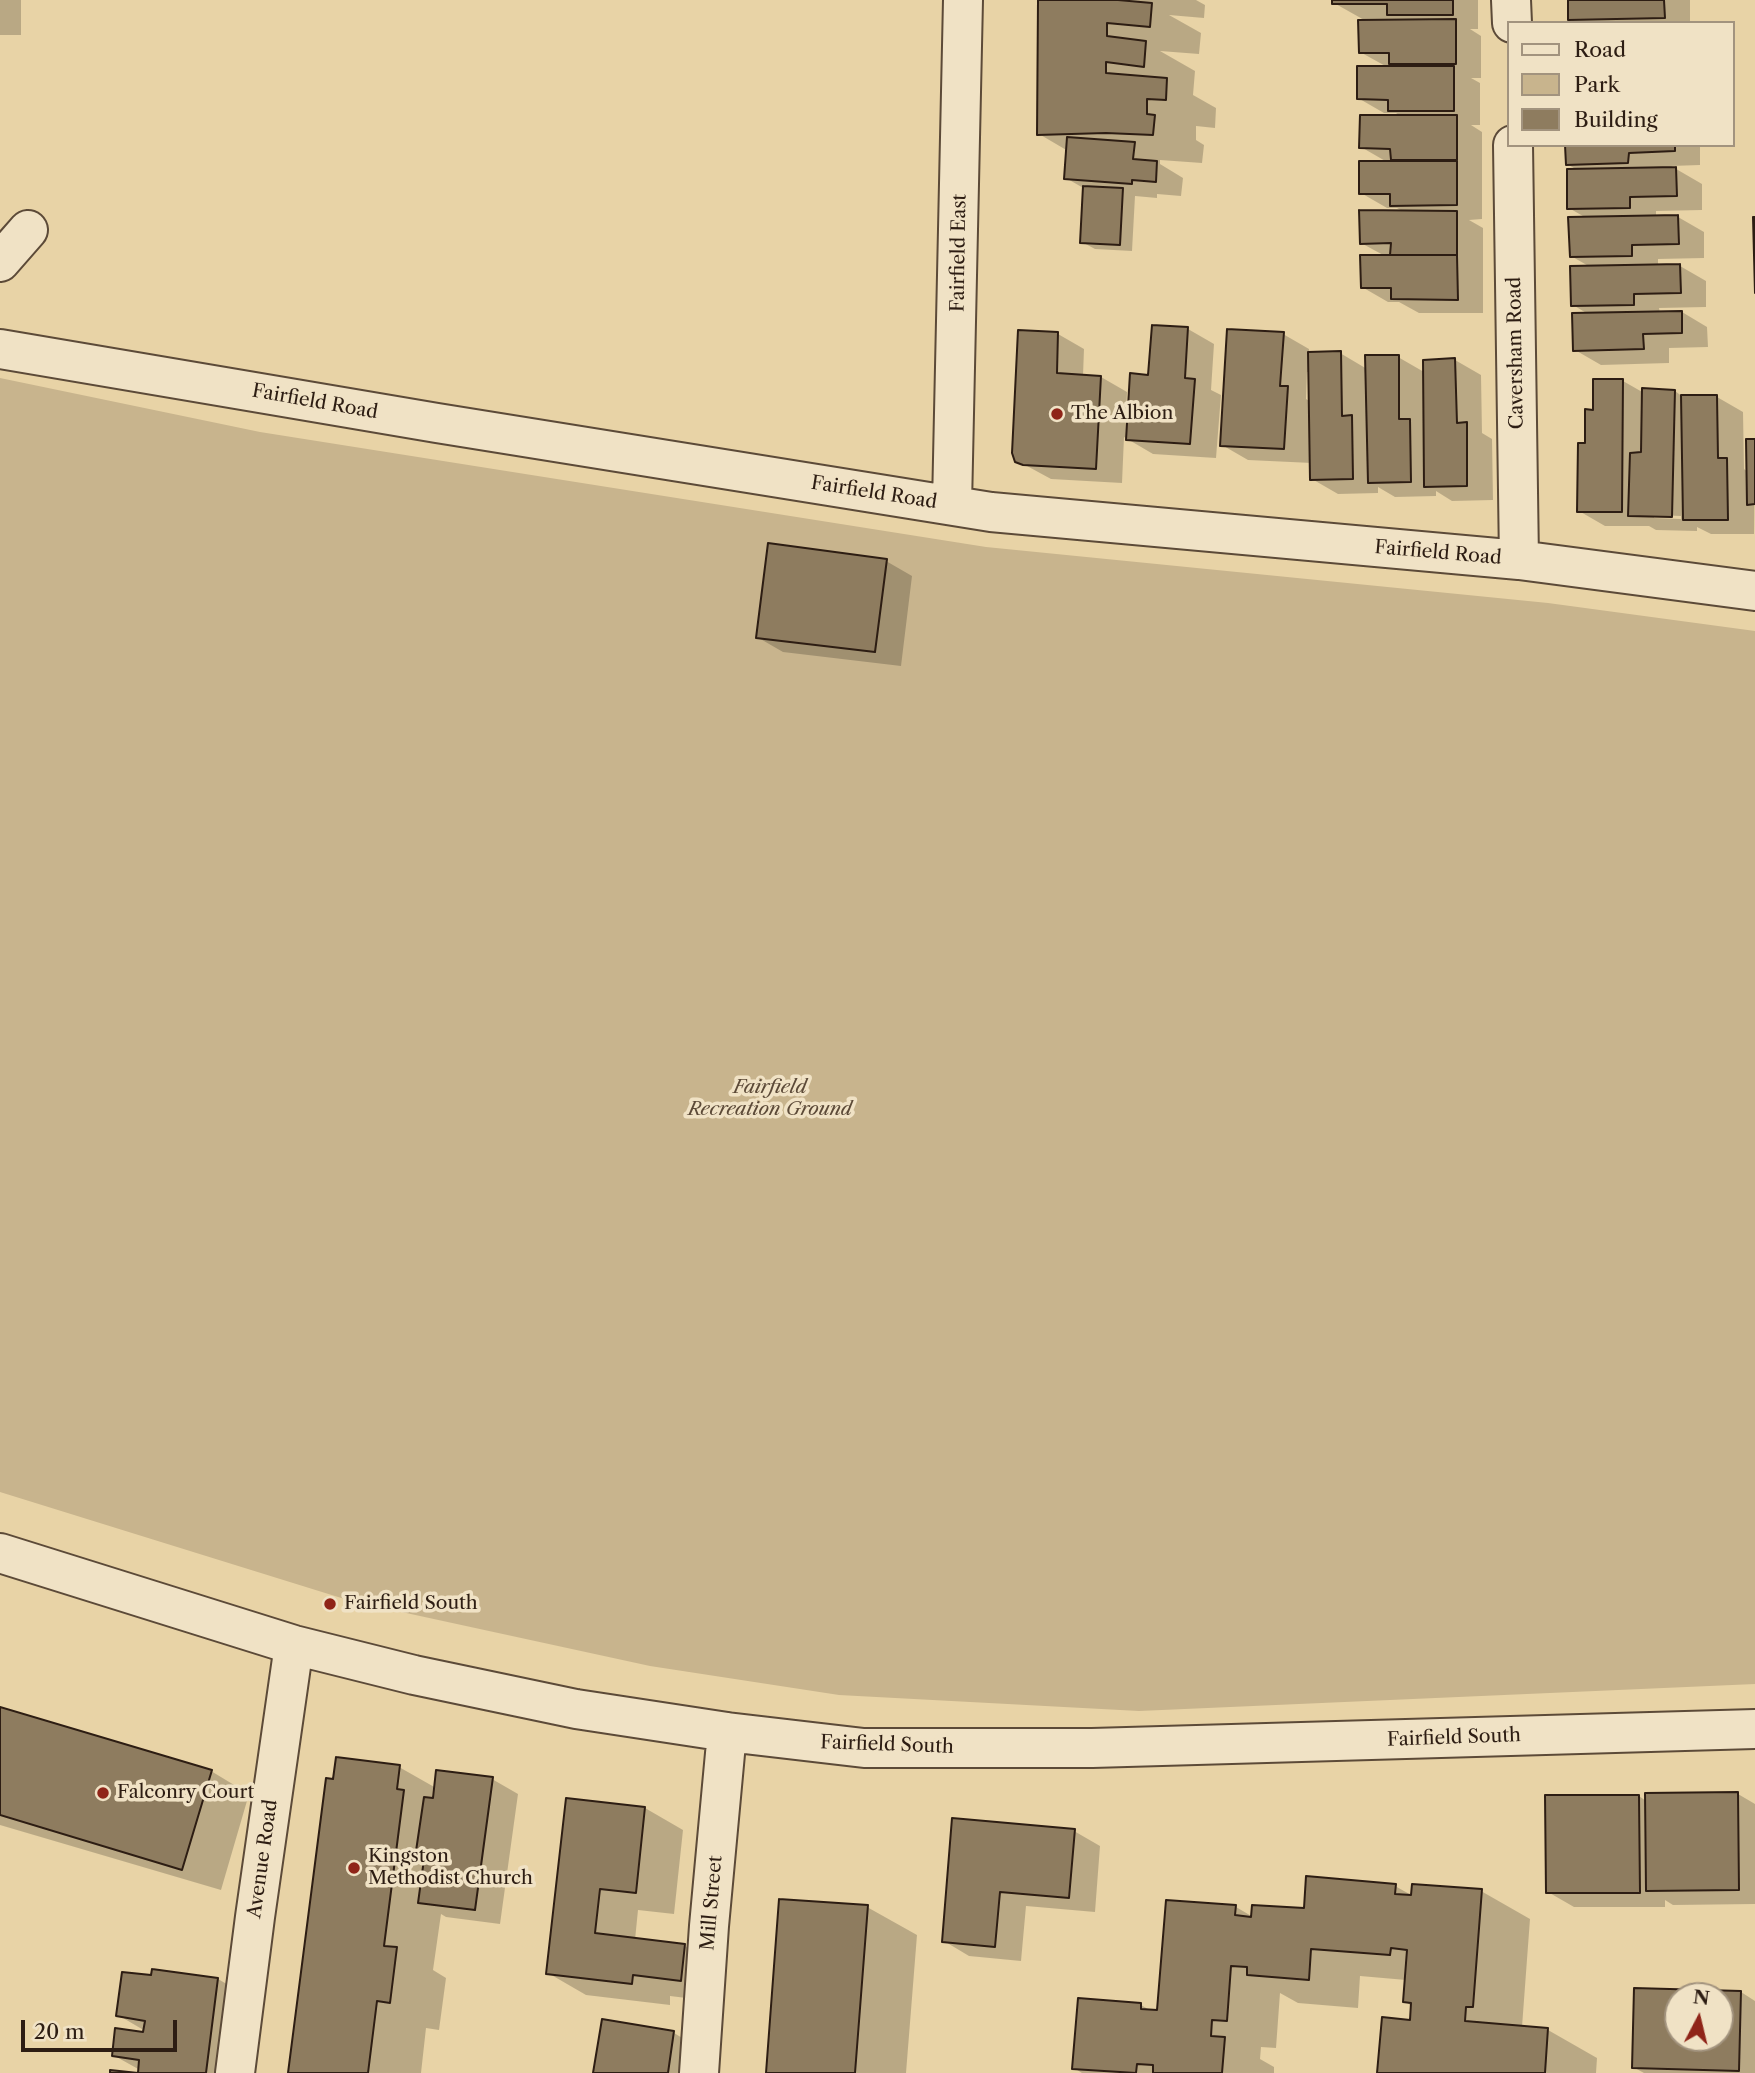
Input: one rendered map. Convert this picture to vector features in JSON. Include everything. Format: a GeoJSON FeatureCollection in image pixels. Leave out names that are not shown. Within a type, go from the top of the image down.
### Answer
{"type":"FeatureCollection","features":[{"type":"Feature","properties":{"kind":"street","name":"Fairfield East"},"geometry":{"type":"LineString","coordinates":[[952,505],[963,0]]}},
{"type":"Feature","properties":{"kind":"street"},"geometry":{"type":"LineString","coordinates":[[1511,0],[1511,21]]}},
{"type":"Feature","properties":{"kind":"street","name":"Caversham Road"},"geometry":{"type":"LineString","coordinates":[[1513,147],[1519,560]]}},
{"type":"Feature","properties":{"kind":"street"},"geometry":{"type":"LineString","coordinates":[[0,262],[29,230]]}},
{"type":"Feature","properties":{"kind":"street","name":"Fairfield Road"},"geometry":{"type":"LineString","coordinates":[[0,349],[437,423],[1005,513],[1519,560],[1755,591]]}},
{"type":"Feature","properties":{"kind":"street","name":"Fairfield South"},"geometry":{"type":"LineString","coordinates":[[0,1553],[294,1645],[414,1675],[576,1709],[727,1732],[864,1748],[1092,1748],[1755,1729]]}},
{"type":"Feature","properties":{"kind":"street","name":"Avenue Road"},"geometry":{"type":"LineString","coordinates":[[235,2073],[294,1645]]}},
{"type":"Feature","properties":{"kind":"street","name":"Mill Street"},"geometry":{"type":"LineString","coordinates":[[699,2073],[727,1732]]}},
{"type":"Feature","properties":{"kind":"green space","name":"Fairfield Recreation Ground"},"geometry":{"type":"Polygon","coordinates":[[[0,378],[260,432],[986,547],[1548,603],[1755,631],[1755,1684],[1139,1711],[839,1695],[650,1666],[351,1601],[0,1492],[0,378]]]}},
{"type":"Feature","properties":{"kind":"building"},"geometry":{"type":"Polygon","coordinates":[[[1038,0],[1118,0],[1152,3],[1150,27],[1107,23],[1107,36],[1146,41],[1144,67],[1106,62],[1106,73],[1167,78],[1166,100],[1147,99],[1147,114],[1155,115],[1153,135],[1037,135],[1038,0]]]}},
{"type":"Feature","properties":{"kind":"building"},"geometry":{"type":"Polygon","coordinates":[[[1332,0],[1453,0],[1453,15],[1387,15],[1387,4],[1332,4],[1332,0]]]}},
{"type":"Feature","properties":{"kind":"building"},"geometry":{"type":"Polygon","coordinates":[[[1568,0],[1664,0],[1665,18],[1568,20],[1568,0]]]}},
{"type":"Feature","properties":{"kind":"building"},"geometry":{"type":"Polygon","coordinates":[[[1456,19],[1456,64],[1389,64],[1389,53],[1359,53],[1358,20],[1456,19]]]}},
{"type":"Feature","properties":{"kind":"building"},"geometry":{"type":"Polygon","coordinates":[[[1357,66],[1454,66],[1454,111],[1388,111],[1388,100],[1357,99],[1357,66]]]}},
{"type":"Feature","properties":{"kind":"building"},"geometry":{"type":"Polygon","coordinates":[[[1360,115],[1457,115],[1457,160],[1391,160],[1390,149],[1359,148],[1360,115]]]}},
{"type":"Feature","properties":{"kind":"building"},"geometry":{"type":"Polygon","coordinates":[[[1067,137],[1135,142],[1133,159],[1157,161],[1156,182],[1132,180],[1132,184],[1064,179],[1067,137]]]}},
{"type":"Feature","properties":{"kind":"building"},"geometry":{"type":"Polygon","coordinates":[[[1565,147],[1675,147],[1675,151],[1629,153],[1628,163],[1566,165],[1565,147]]]}},
{"type":"Feature","properties":{"kind":"building"},"geometry":{"type":"Polygon","coordinates":[[[1359,161],[1457,161],[1457,205],[1390,206],[1390,194],[1359,194],[1359,161]]]}},
{"type":"Feature","properties":{"kind":"building"},"geometry":{"type":"Polygon","coordinates":[[[1676,167],[1677,196],[1630,197],[1630,208],[1567,209],[1567,169],[1676,167]]]}},
{"type":"Feature","properties":{"kind":"building"},"geometry":{"type":"Polygon","coordinates":[[[1083,186],[1123,188],[1120,245],[1080,243],[1083,186]]]}},
{"type":"Feature","properties":{"kind":"building"},"geometry":{"type":"Polygon","coordinates":[[[1359,210],[1457,211],[1457,255],[1390,255],[1391,243],[1360,244],[1359,210]]]}},
{"type":"Feature","properties":{"kind":"building"},"geometry":{"type":"Polygon","coordinates":[[[1678,215],[1679,244],[1632,245],[1632,256],[1570,257],[1568,217],[1678,215]]]}},
{"type":"Feature","properties":{"kind":"building"},"geometry":{"type":"Polygon","coordinates":[[[1753,217],[1755,217],[1755,293],[1753,217]]]}},
{"type":"Feature","properties":{"kind":"building"},"geometry":{"type":"Polygon","coordinates":[[[1360,255],[1457,255],[1458,300],[1391,299],[1391,288],[1361,288],[1360,255]]]}},
{"type":"Feature","properties":{"kind":"building"},"geometry":{"type":"Polygon","coordinates":[[[1680,264],[1681,293],[1634,294],[1634,305],[1571,306],[1570,266],[1680,264]]]}},
{"type":"Feature","properties":{"kind":"building"},"geometry":{"type":"Polygon","coordinates":[[[1682,311],[1682,333],[1643,334],[1644,349],[1573,351],[1572,313],[1682,311]]]}},
{"type":"Feature","properties":{"kind":"building"},"geometry":{"type":"Polygon","coordinates":[[[1152,325],[1188,327],[1185,378],[1195,379],[1190,444],[1126,440],[1130,373],[1148,375],[1152,325]]]}},
{"type":"Feature","properties":{"kind":"building"},"geometry":{"type":"Polygon","coordinates":[[[1227,329],[1284,332],[1280,386],[1288,386],[1284,449],[1220,446],[1227,329]]]}},
{"type":"Feature","properties":{"kind":"building","name":"The Albion"},"geometry":{"type":"Polygon","coordinates":[[[1018,330],[1058,332],[1057,373],[1101,376],[1096,469],[1023,465],[1015,462],[1012,453],[1018,330]]]}},
{"type":"Feature","properties":{"kind":"building"},"geometry":{"type":"Polygon","coordinates":[[[1341,351],[1342,416],[1352,415],[1353,479],[1310,480],[1308,352],[1341,351]]]}},
{"type":"Feature","properties":{"kind":"building"},"geometry":{"type":"Polygon","coordinates":[[[1365,355],[1399,355],[1399,419],[1410,419],[1411,482],[1368,483],[1365,355]]]}},
{"type":"Feature","properties":{"kind":"building"},"geometry":{"type":"Polygon","coordinates":[[[1455,358],[1457,423],[1467,422],[1467,486],[1424,487],[1423,360],[1455,358]]]}},
{"type":"Feature","properties":{"kind":"building"},"geometry":{"type":"Polygon","coordinates":[[[1593,379],[1623,379],[1622,512],[1577,512],[1578,443],[1585,443],[1585,409],[1593,410],[1593,379]]]}},
{"type":"Feature","properties":{"kind":"building"},"geometry":{"type":"Polygon","coordinates":[[[1642,388],[1675,390],[1672,517],[1628,516],[1630,453],[1641,452],[1642,388]]]}},
{"type":"Feature","properties":{"kind":"building"},"geometry":{"type":"Polygon","coordinates":[[[1681,395],[1717,395],[1718,458],[1727,458],[1728,520],[1683,520],[1681,395]]]}},
{"type":"Feature","properties":{"kind":"building"},"geometry":{"type":"Polygon","coordinates":[[[1746,439],[1755,439],[1755,504],[1747,505],[1746,439]]]}},
{"type":"Feature","properties":{"kind":"building"},"geometry":{"type":"Polygon","coordinates":[[[768,543],[887,559],[875,652],[756,638],[768,543]]]}},
{"type":"Feature","properties":{"kind":"building","name":"Falconry Court"},"geometry":{"type":"Polygon","coordinates":[[[0,1707],[212,1770],[182,1870],[0,1815],[0,1707]]]}},
{"type":"Feature","properties":{"kind":"building","name":"Kingston Methodist Church"},"geometry":{"type":"Polygon","coordinates":[[[336,1757],[400,1765],[397,1789],[404,1790],[384,1946],[397,1947],[390,2003],[377,2001],[368,2073],[288,2073],[326,1778],[333,1779],[336,1757]]]}},
{"type":"Feature","properties":{"kind":"building"},"geometry":{"type":"Polygon","coordinates":[[[436,1770],[493,1777],[475,1910],[418,1903],[425,1852],[416,1851],[424,1797],[433,1798],[436,1770]]]}},
{"type":"Feature","properties":{"kind":"building"},"geometry":{"type":"Polygon","coordinates":[[[1738,1792],[1739,1890],[1646,1891],[1645,1793],[1738,1792]]]}},
{"type":"Feature","properties":{"kind":"building"},"geometry":{"type":"Polygon","coordinates":[[[1545,1795],[1639,1795],[1640,1893],[1546,1893],[1545,1795]]]}},
{"type":"Feature","properties":{"kind":"building"},"geometry":{"type":"Polygon","coordinates":[[[566,1798],[645,1807],[636,1893],[600,1889],[595,1933],[685,1944],[681,1981],[633,1975],[632,1984],[546,1974],[566,1798]]]}},
{"type":"Feature","properties":{"kind":"building"},"geometry":{"type":"Polygon","coordinates":[[[952,1818],[1075,1829],[1069,1898],[1000,1892],[995,1947],[942,1942],[952,1818]]]}},
{"type":"Feature","properties":{"kind":"building"},"geometry":{"type":"Polygon","coordinates":[[[1306,1876],[1396,1884],[1395,1894],[1411,1895],[1412,1884],[1482,1889],[1473,2007],[1466,2007],[1465,2021],[1548,2028],[1545,2073],[1377,2073],[1382,2017],[1410,2020],[1411,2003],[1403,2002],[1407,1950],[1391,1948],[1390,1955],[1311,1949],[1309,1980],[1247,1975],[1247,1967],[1231,1966],[1227,2021],[1212,2020],[1211,2036],[1225,2037],[1222,2073],[1153,2073],[1153,2065],[1137,2064],[1136,2073],[1072,2069],[1078,1998],[1141,2003],[1141,2009],[1157,2010],[1166,1900],[1236,1905],[1235,1915],[1251,1917],[1252,1905],[1304,1908],[1306,1876]]]}},
{"type":"Feature","properties":{"kind":"building"},"geometry":{"type":"Polygon","coordinates":[[[779,1899],[868,1905],[855,2073],[766,2073],[779,1899]]]}},
{"type":"Feature","properties":{"kind":"building"},"geometry":{"type":"Polygon","coordinates":[[[152,1969],[218,1978],[206,2073],[138,2073],[139,2060],[112,2056],[115,2028],[143,2032],[145,2021],[116,2016],[122,1972],[151,1975],[152,1969]]]}},
{"type":"Feature","properties":{"kind":"building"},"geometry":{"type":"Polygon","coordinates":[[[1634,1988],[1664,1989],[1664,2052],[1734,2052],[1734,1991],[1741,1991],[1739,2071],[1632,2068],[1634,1988]]]}},
{"type":"Feature","properties":{"kind":"building"},"geometry":{"type":"Polygon","coordinates":[[[602,2019],[674,2031],[668,2073],[593,2073],[602,2019]]]}},
{"type":"Feature","properties":{"kind":"building"},"geometry":{"type":"Polygon","coordinates":[[[110,2070],[138,2073],[110,2073],[110,2070]]]}},
{"type":"Feature","properties":{"kind":"place","name":"The Albion"},"geometry":{"type":"Point","coordinates":[1057,414]}},
{"type":"Feature","properties":{"kind":"place","name":"Fairfield South"},"geometry":{"type":"Point","coordinates":[330,1604]}},
{"type":"Feature","properties":{"kind":"place","name":"Falconry Court"},"geometry":{"type":"Point","coordinates":[103,1793]}},
{"type":"Feature","properties":{"kind":"place","name":"Kingston Methodist Church"},"geometry":{"type":"Point","coordinates":[354,1868]}}]}
